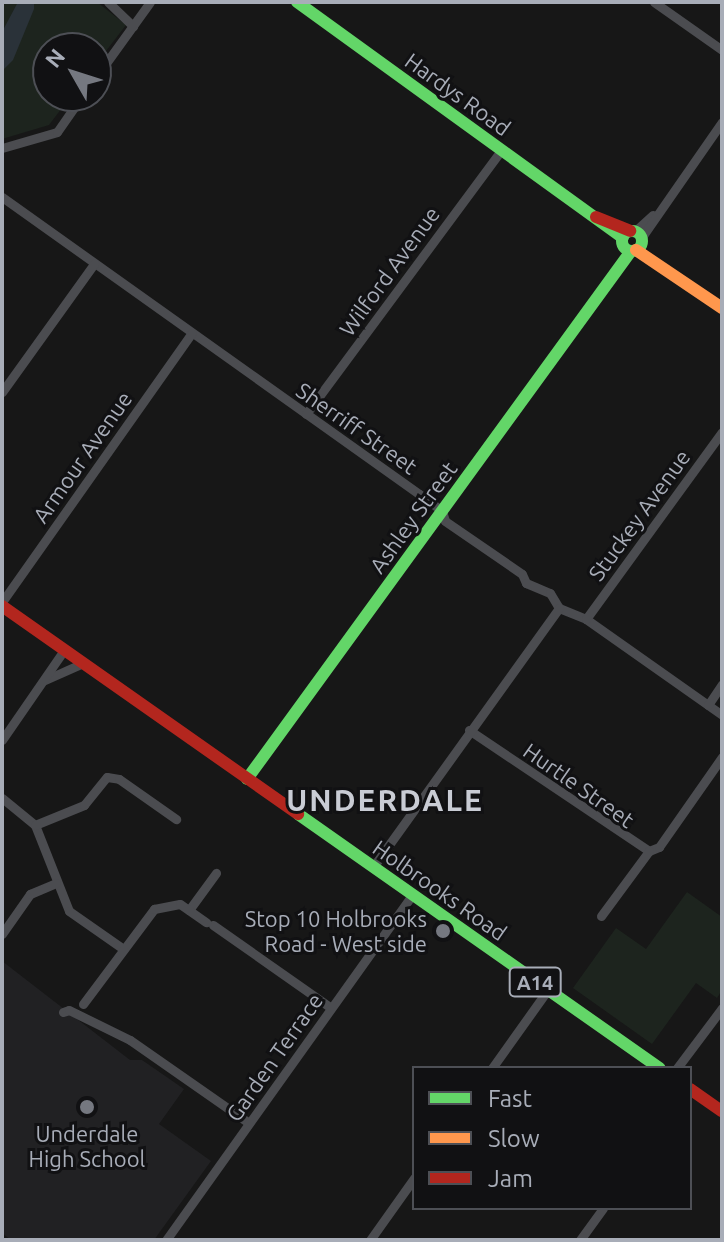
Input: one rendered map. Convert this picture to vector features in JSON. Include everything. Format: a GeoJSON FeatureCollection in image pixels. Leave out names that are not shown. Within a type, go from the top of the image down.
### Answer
{"type":"FeatureCollection","features":[{"type":"Feature","properties":{"kind":"street"},"geometry":{"type":"LineString","coordinates":[[108,2],[133,26]]}},
{"type":"Feature","properties":{"kind":"street"},"geometry":{"type":"LineString","coordinates":[[112,55],[150,2]]}},
{"type":"Feature","properties":{"kind":"street"},"geometry":{"type":"LineString","coordinates":[[654,2],[722,50]]}},
{"type":"Feature","properties":{"kind":"street","name":"Hardys Road"},"geometry":{"type":"LineString","coordinates":[[300,3],[722,308]]}},
{"type":"Feature","properties":{"kind":"street"},"geometry":{"type":"LineString","coordinates":[[2,148],[57,132],[71,112]]}},
{"type":"Feature","properties":{"kind":"street","name":"Ashley Street"},"geometry":{"type":"LineString","coordinates":[[247,779],[633,241],[722,122]]}},
{"type":"Feature","properties":{"kind":"street","name":"Wilford Avenue"},"geometry":{"type":"LineString","coordinates":[[306,414],[501,150]]}},
{"type":"Feature","properties":{"kind":"street","name":"Sherriff Street"},"geometry":{"type":"LineString","coordinates":[[2,197],[442,511],[445,521],[522,574],[526,583],[550,593],[559,608],[586,619],[722,715]]}},
{"type":"Feature","properties":{"kind":"street"},"geometry":{"type":"LineString","coordinates":[[2,392],[94,264]]}},
{"type":"Feature","properties":{"kind":"street","name":"Armour Avenue"},"geometry":{"type":"LineString","coordinates":[[2,604],[192,333]]}},
{"type":"Feature","properties":{"kind":"street","name":"Stuckey Avenue"},"geometry":{"type":"LineString","coordinates":[[586,619],[722,432]]}},
{"type":"Feature","properties":{"kind":"street","name":"Holbrooks Road"},"geometry":{"type":"LineString","coordinates":[[2,604],[657,1066]]}},
{"type":"Feature","properties":{"kind":"street"},"geometry":{"type":"LineString","coordinates":[[373,867],[559,608]]}},
{"type":"Feature","properties":{"kind":"street"},"geometry":{"type":"LineString","coordinates":[[2,740],[42,682],[58,646]]}},
{"type":"Feature","properties":{"kind":"street"},"geometry":{"type":"LineString","coordinates":[[42,682],[83,663]]}},
{"type":"Feature","properties":{"kind":"street"},"geometry":{"type":"LineString","coordinates":[[708,705],[722,684]]}},
{"type":"Feature","properties":{"kind":"street","name":"Hurtle Street"},"geometry":{"type":"LineString","coordinates":[[469,730],[649,851],[659,847],[722,757]]}},
{"type":"Feature","properties":{"kind":"street"},"geometry":{"type":"LineString","coordinates":[[35,825],[84,805],[107,777],[119,779],[176,819]]}},
{"type":"Feature","properties":{"kind":"street"},"geometry":{"type":"LineString","coordinates":[[2,798],[35,825],[69,911],[122,948]]}},
{"type":"Feature","properties":{"kind":"street"},"geometry":{"type":"LineString","coordinates":[[601,916],[649,851]]}},
{"type":"Feature","properties":{"kind":"street"},"geometry":{"type":"LineString","coordinates":[[189,910],[216,873]]}},
{"type":"Feature","properties":{"kind":"street"},"geometry":{"type":"LineString","coordinates":[[2,934],[30,894],[56,883]]}},
{"type":"Feature","properties":{"kind":"street","name":"Garden Terrace"},"geometry":{"type":"LineString","coordinates":[[166,1240],[412,895]]}},
{"type":"Feature","properties":{"kind":"street"},"geometry":{"type":"LineString","coordinates":[[83,1004],[154,909],[167,903],[189,910],[331,1008]]}},
{"type":"Feature","properties":{"kind":"street"},"geometry":{"type":"LineString","coordinates":[[493,1066],[547,991]]}},
{"type":"Feature","properties":{"kind":"street"},"geometry":{"type":"LineString","coordinates":[[678,1066],[722,1008]]}},
{"type":"Feature","properties":{"kind":"street"},"geometry":{"type":"LineString","coordinates":[[63,1012],[69,1010],[130,1040],[249,1123]]}},
{"type":"Feature","properties":{"kind":"street"},"geometry":{"type":"LineString","coordinates":[[692,1090],[722,1111]]}},
{"type":"Feature","properties":{"kind":"street"},"geometry":{"type":"LineString","coordinates":[[370,1240],[412,1181]]}},
{"type":"Feature","properties":{"kind":"street"},"geometry":{"type":"LineString","coordinates":[[580,1240],[602,1210]]}},
{"type":"Feature","properties":{"kind":"shaded area"},"geometry":{"type":"Polygon","coordinates":[[[2,2],[97,2],[126,25],[112,43],[112,32],[32,32],[32,112],[59,112],[49,125],[2,139],[2,2]]]}},
{"type":"Feature","properties":{"kind":"shaded area"},"geometry":{"type":"Polygon","coordinates":[[[18,2],[34,2],[34,9],[13,60],[2,71],[2,32],[18,2]]]}},
{"type":"Feature","properties":{"kind":"shaded area"},"geometry":{"type":"Polygon","coordinates":[[[687,892],[722,917],[722,990],[717,998],[696,983],[652,1044],[573,988],[616,928],[646,949],[687,892]]]}},
{"type":"Feature","properties":{"kind":"shaded area","name":"Underdale High School"},"geometry":{"type":"Polygon","coordinates":[[[2,961],[130,1060],[142,1060],[184,1089],[159,1124],[211,1161],[154,1240],[11,1240],[2,1233],[2,961]]]}},
{"type":"Feature","properties":{"kind":"traffic: fast"},"geometry":{"type":"LineString","coordinates":[[297,2],[623,238]]}},
{"type":"Feature","properties":{"kind":"traffic: fast"},"geometry":{"type":"LineString","coordinates":[[632,231],[639,234],[642,241],[639,248],[632,251],[625,248],[622,241],[625,234],[632,231]]}},
{"type":"Feature","properties":{"kind":"traffic: fast"},"geometry":{"type":"LineString","coordinates":[[247,779],[631,251]]}},
{"type":"Feature","properties":{"kind":"traffic: fast"},"geometry":{"type":"LineString","coordinates":[[298,814],[657,1066]]}},
{"type":"Feature","properties":{"kind":"traffic: slow"},"geometry":{"type":"LineString","coordinates":[[636,250],[722,308]]}},
{"type":"Feature","properties":{"kind":"traffic: jam"},"geometry":{"type":"LineString","coordinates":[[596,217],[630,231]]}},
{"type":"Feature","properties":{"kind":"traffic: jam"},"geometry":{"type":"LineString","coordinates":[[2,606],[298,814]]}},
{"type":"Feature","properties":{"kind":"traffic: jam"},"geometry":{"type":"LineString","coordinates":[[692,1090],[722,1111]]}},
{"type":"Feature","properties":{"kind":"place","name":"Stop 10 Holbrooks Road - West side"},"geometry":{"type":"Point","coordinates":[443,931]}},
{"type":"Feature","properties":{"kind":"place","name":"Underdale High School"},"geometry":{"type":"Point","coordinates":[87,1107]}},
{"type":"Feature","properties":{"kind":"district","name":"UNDERDALE"},"geometry":{"type":"Point","coordinates":[385,800]}}]}
